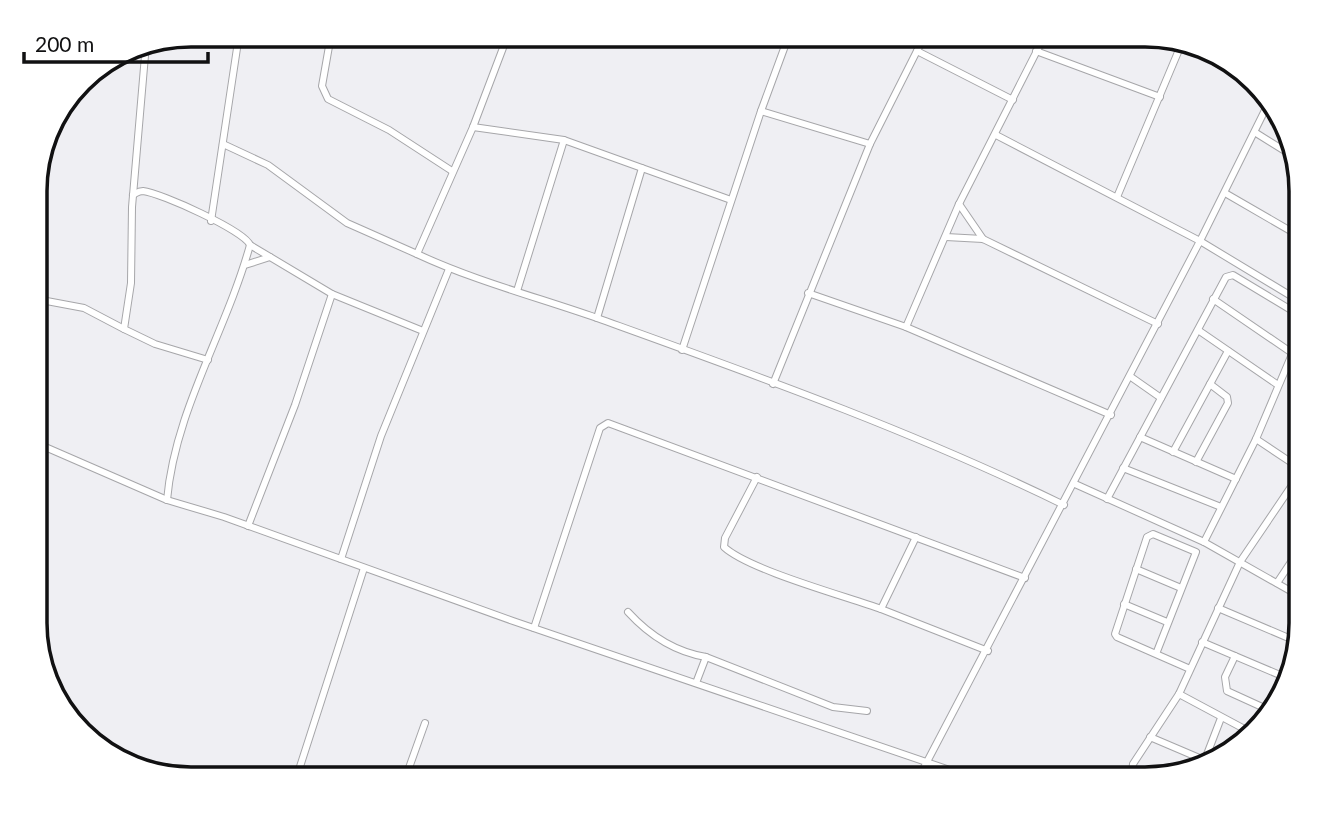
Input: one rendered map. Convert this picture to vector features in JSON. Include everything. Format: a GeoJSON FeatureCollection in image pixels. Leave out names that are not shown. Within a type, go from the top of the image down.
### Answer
{"type":"FeatureCollection","features":[{"type":"Feature","properties":{"kind":"street"},"geometry":{"type":"LineString","coordinates":[[682,349],[784,47]]}},
{"type":"Feature","properties":{"kind":"street"},"geometry":{"type":"LineString","coordinates":[[773,384],[870,144],[919,47]]}},
{"type":"Feature","properties":{"kind":"street"},"geometry":{"type":"LineString","coordinates":[[906,327],[959,204],[1038,47]]}},
{"type":"Feature","properties":{"kind":"street"},"geometry":{"type":"LineString","coordinates":[[211,220],[237,48]]}},
{"type":"Feature","properties":{"kind":"street"},"geometry":{"type":"LineString","coordinates":[[329,48],[322,86],[328,99],[389,130],[452,171]]}},
{"type":"Feature","properties":{"kind":"street"},"geometry":{"type":"LineString","coordinates":[[417,254],[473,127],[503,48]]}},
{"type":"Feature","properties":{"kind":"street"},"geometry":{"type":"LineString","coordinates":[[917,51],[1013,100]]}},
{"type":"Feature","properties":{"kind":"street"},"geometry":{"type":"LineString","coordinates":[[1036,51],[1160,97]]}},
{"type":"Feature","properties":{"kind":"street"},"geometry":{"type":"LineString","coordinates":[[1116,197],[1178,51]]}},
{"type":"Feature","properties":{"kind":"street"},"geometry":{"type":"LineString","coordinates":[[124,329],[131,283],[144,55]]}},
{"type":"Feature","properties":{"kind":"street"},"geometry":{"type":"LineString","coordinates":[[761,111],[870,144]]}},
{"type":"Feature","properties":{"kind":"street"},"geometry":{"type":"LineString","coordinates":[[925,766],[1131,377],[1265,112]]}},
{"type":"Feature","properties":{"kind":"street"},"geometry":{"type":"LineString","coordinates":[[473,127],[564,140],[731,200]]}},
{"type":"Feature","properties":{"kind":"street"},"geometry":{"type":"LineString","coordinates":[[1256,132],[1282,149]]}},
{"type":"Feature","properties":{"kind":"street"},"geometry":{"type":"LineString","coordinates":[[996,135],[1200,241],[1288,294]]}},
{"type":"Feature","properties":{"kind":"street"},"geometry":{"type":"LineString","coordinates":[[517,291],[564,140]]}},
{"type":"Feature","properties":{"kind":"street"},"geometry":{"type":"LineString","coordinates":[[223,144],[268,165],[347,223],[449,269],[597,318],[919,439],[1064,505]]}},
{"type":"Feature","properties":{"kind":"street"},"geometry":{"type":"LineString","coordinates":[[597,318],[642,168]]}},
{"type":"Feature","properties":{"kind":"street"},"geometry":{"type":"LineString","coordinates":[[134,195],[146,192],[211,220],[242,236],[250,245],[332,294],[423,331]]}},
{"type":"Feature","properties":{"kind":"street"},"geometry":{"type":"LineString","coordinates":[[1225,193],[1288,229]]}},
{"type":"Feature","properties":{"kind":"street"},"geometry":{"type":"LineString","coordinates":[[959,204],[983,239]]}},
{"type":"Feature","properties":{"kind":"street"},"geometry":{"type":"LineString","coordinates":[[946,237],[983,239],[1158,324]]}},
{"type":"Feature","properties":{"kind":"street"},"geometry":{"type":"LineString","coordinates":[[167,500],[170,465],[187,411],[245,265],[250,245]]}},
{"type":"Feature","properties":{"kind":"street"},"geometry":{"type":"LineString","coordinates":[[245,265],[270,257]]}},
{"type":"Feature","properties":{"kind":"street"},"geometry":{"type":"LineString","coordinates":[[341,559],[381,436],[449,269]]}},
{"type":"Feature","properties":{"kind":"street"},"geometry":{"type":"LineString","coordinates":[[1107,499],[1226,277],[1233,275],[1288,308]]}},
{"type":"Feature","properties":{"kind":"street"},"geometry":{"type":"LineString","coordinates":[[808,293],[906,327],[1111,415]]}},
{"type":"Feature","properties":{"kind":"street"},"geometry":{"type":"LineString","coordinates":[[248,526],[295,405],[332,294]]}},
{"type":"Feature","properties":{"kind":"street"},"geometry":{"type":"LineString","coordinates":[[1213,299],[1288,350]]}},
{"type":"Feature","properties":{"kind":"street"},"geometry":{"type":"LineString","coordinates":[[47,301],[84,308],[155,344],[208,360]]}},
{"type":"Feature","properties":{"kind":"street"},"geometry":{"type":"LineString","coordinates":[[1198,330],[1278,385]]}},
{"type":"Feature","properties":{"kind":"street"},"geometry":{"type":"LineString","coordinates":[[1173,452],[1228,351]]}},
{"type":"Feature","properties":{"kind":"street"},"geometry":{"type":"LineString","coordinates":[[1204,542],[1256,439],[1288,362]]}},
{"type":"Feature","properties":{"kind":"street"},"geometry":{"type":"LineString","coordinates":[[1131,377],[1161,398]]}},
{"type":"Feature","properties":{"kind":"street"},"geometry":{"type":"LineString","coordinates":[[1196,462],[1228,400],[1210,384]]}},
{"type":"Feature","properties":{"kind":"street"},"geometry":{"type":"LineString","coordinates":[[534,628],[568,516],[603,424],[618,424],[1025,578]]}},
{"type":"Feature","properties":{"kind":"street"},"geometry":{"type":"LineString","coordinates":[[1140,438],[1236,479]]}},
{"type":"Feature","properties":{"kind":"street"},"geometry":{"type":"LineString","coordinates":[[1256,439],[1288,461]]}},
{"type":"Feature","properties":{"kind":"street"},"geometry":{"type":"LineString","coordinates":[[47,448],[167,500],[939,766]]}},
{"type":"Feature","properties":{"kind":"street"},"geometry":{"type":"LineString","coordinates":[[1124,468],[1221,507]]}},
{"type":"Feature","properties":{"kind":"street"},"geometry":{"type":"LineString","coordinates":[[757,477],[725,538],[724,548],[731,554],[988,651]]}},
{"type":"Feature","properties":{"kind":"street"},"geometry":{"type":"LineString","coordinates":[[1075,484],[1204,542],[1288,589]]}},
{"type":"Feature","properties":{"kind":"street"},"geometry":{"type":"LineString","coordinates":[[1133,766],[1179,694],[1240,562],[1288,490]]}},
{"type":"Feature","properties":{"kind":"street"},"geometry":{"type":"LineString","coordinates":[[1156,654],[1196,552],[1149,535],[1115,634],[1156,654],[1189,669]]}},
{"type":"Feature","properties":{"kind":"street"},"geometry":{"type":"LineString","coordinates":[[881,609],[916,537]]}},
{"type":"Feature","properties":{"kind":"street"},"geometry":{"type":"LineString","coordinates":[[1277,583],[1288,566]]}},
{"type":"Feature","properties":{"kind":"street"},"geometry":{"type":"LineString","coordinates":[[300,767],[364,568]]}},
{"type":"Feature","properties":{"kind":"street"},"geometry":{"type":"LineString","coordinates":[[1136,569],[1181,588]]}},
{"type":"Feature","properties":{"kind":"street"},"geometry":{"type":"LineString","coordinates":[[1124,604],[1167,622]]}},
{"type":"Feature","properties":{"kind":"street"},"geometry":{"type":"LineString","coordinates":[[1218,608],[1287,638]]}},
{"type":"Feature","properties":{"kind":"street"},"geometry":{"type":"LineString","coordinates":[[628,612],[663,642],[833,707],[867,711]]}},
{"type":"Feature","properties":{"kind":"street"},"geometry":{"type":"LineString","coordinates":[[1202,642],[1279,675]]}},
{"type":"Feature","properties":{"kind":"street"},"geometry":{"type":"LineString","coordinates":[[1235,656],[1225,677],[1227,691],[1262,706]]}},
{"type":"Feature","properties":{"kind":"street"},"geometry":{"type":"LineString","coordinates":[[696,683],[706,657]]}},
{"type":"Feature","properties":{"kind":"street"},"geometry":{"type":"LineString","coordinates":[[1179,694],[1243,728]]}},
{"type":"Feature","properties":{"kind":"street"},"geometry":{"type":"LineString","coordinates":[[1208,752],[1221,718]]}},
{"type":"Feature","properties":{"kind":"street"},"geometry":{"type":"LineString","coordinates":[[409,767],[425,723]]}},
{"type":"Feature","properties":{"kind":"street"},"geometry":{"type":"LineString","coordinates":[[1150,737],[1195,758]]}}]}
